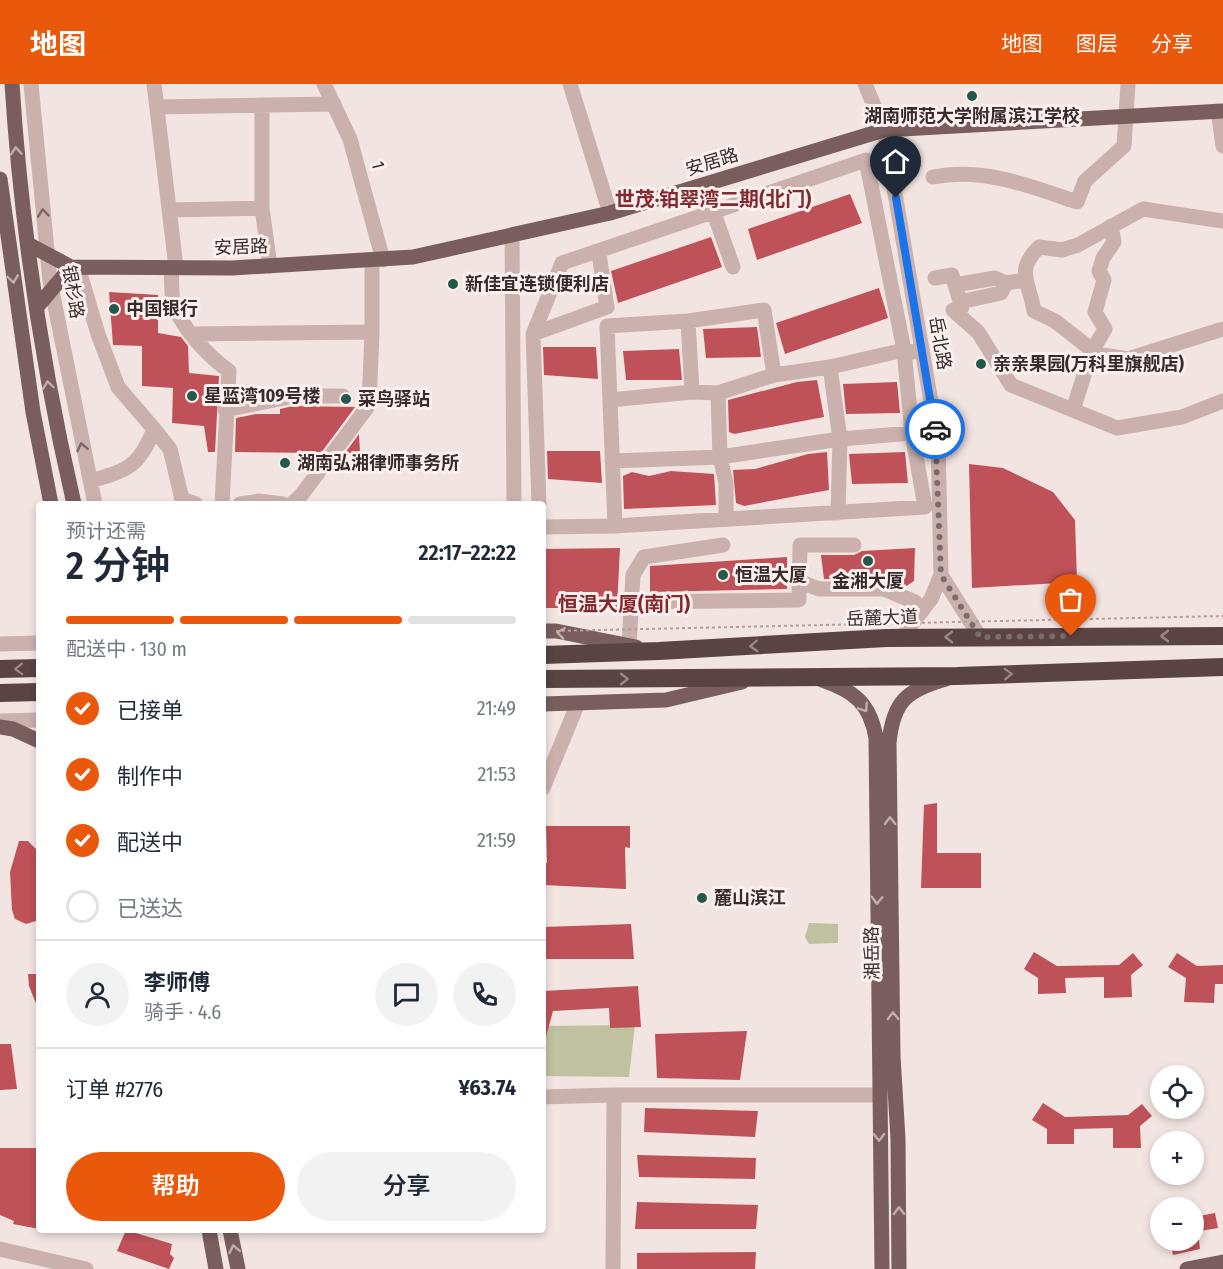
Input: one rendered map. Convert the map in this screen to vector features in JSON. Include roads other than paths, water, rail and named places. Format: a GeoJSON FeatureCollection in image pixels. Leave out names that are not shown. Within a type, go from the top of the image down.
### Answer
{"type":"FeatureCollection","features":[{"type":"Feature","properties":{"kind":"highway","name":"岳麓大道"},"geometry":{"type":"LineString","coordinates":[[546,655],[901,638],[1223,636]]}},
{"type":"Feature","properties":{"kind":"highway"},"geometry":{"type":"LineString","coordinates":[[546,679],[957,676],[1223,667]]}},
{"type":"Feature","properties":{"kind":"highway"},"geometry":{"type":"LineString","coordinates":[[0,669],[36,668]]}},
{"type":"Feature","properties":{"kind":"highway"},"geometry":{"type":"LineString","coordinates":[[0,693],[36,692]]}},
{"type":"Feature","properties":{"kind":"main road","name":"银杉路"},"geometry":{"type":"LineString","coordinates":[[12,84],[17,165],[37,307],[52,408],[73,501]]}},
{"type":"Feature","properties":{"kind":"main road","name":"安居路"},"geometry":{"type":"LineString","coordinates":[[74,267],[270,266],[413,257],[610,213],[884,130],[1220,111]]}},
{"type":"Feature","properties":{"kind":"main road"},"geometry":{"type":"LineString","coordinates":[[0,179],[33,412],[50,501]]}},
{"type":"Feature","properties":{"kind":"main road"},"geometry":{"type":"LineString","coordinates":[[28,244],[74,267],[51,289],[37,307]]}},
{"type":"Feature","properties":{"kind":"main road"},"geometry":{"type":"LineString","coordinates":[[549,631],[659,651]]}},
{"type":"Feature","properties":{"kind":"main road","name":"湘岳路"},"geometry":{"type":"LineString","coordinates":[[899,1269],[898,1139],[893,1056],[891,728],[894,711],[910,694],[957,676]]}},
{"type":"Feature","properties":{"kind":"main road","name":"湘岳路"},"geometry":{"type":"LineString","coordinates":[[816,678],[846,688],[857,697],[870,717],[876,738],[878,1095],[882,1269]]}},
{"type":"Feature","properties":{"kind":"main road"},"geometry":{"type":"LineString","coordinates":[[546,704],[666,700],[757,679]]}},
{"type":"Feature","properties":{"kind":"main road"},"geometry":{"type":"LineString","coordinates":[[0,727],[13,729],[36,740]]}},
{"type":"Feature","properties":{"kind":"main road"},"geometry":{"type":"LineString","coordinates":[[210,1233],[216,1269]]}},
{"type":"Feature","properties":{"kind":"main road"},"geometry":{"type":"LineString","coordinates":[[231,1233],[238,1269]]}},
{"type":"Feature","properties":{"kind":"main road"},"geometry":{"type":"LineString","coordinates":[[1186,1269],[1223,1262]]}},
{"type":"Feature","properties":{"kind":"street","name":"银杉路"},"geometry":{"type":"LineString","coordinates":[[31,84],[51,289],[94,501]]}},
{"type":"Feature","properties":{"kind":"street"},"geometry":{"type":"LineString","coordinates":[[154,84],[169,210],[174,267],[174,302],[191,334],[209,357],[229,371],[225,410],[222,501]]}},
{"type":"Feature","properties":{"kind":"street","name":"1"},"geometry":{"type":"LineString","coordinates":[[295,501],[369,405],[377,260],[350,139],[324,84]]}},
{"type":"Feature","properties":{"kind":"street"},"geometry":{"type":"LineString","coordinates":[[570,84],[610,213]]}},
{"type":"Feature","properties":{"kind":"street","name":"岳北路"},"geometry":{"type":"LineString","coordinates":[[865,84],[884,130],[938,442],[941,575],[931,599],[901,638]]}},
{"type":"Feature","properties":{"kind":"street"},"geometry":{"type":"LineString","coordinates":[[933,177],[955,173],[1010,180],[1077,202],[1085,181],[1124,146],[1128,84]]}},
{"type":"Feature","properties":{"kind":"street"},"geometry":{"type":"LineString","coordinates":[[157,107],[334,104]]}},
{"type":"Feature","properties":{"kind":"street"},"geometry":{"type":"LineString","coordinates":[[262,105],[262,208],[270,266]]}},
{"type":"Feature","properties":{"kind":"street"},"geometry":{"type":"LineString","coordinates":[[1220,111],[1223,146]]}},
{"type":"Feature","properties":{"kind":"street"},"geometry":{"type":"LineString","coordinates":[[539,501],[533,334],[562,264],[866,160],[904,350],[912,433],[924,507],[615,526],[546,527]]}},
{"type":"Feature","properties":{"kind":"street"},"geometry":{"type":"LineString","coordinates":[[704,185],[733,267]]}},
{"type":"Feature","properties":{"kind":"street"},"geometry":{"type":"LineString","coordinates":[[169,210],[262,208]]}},
{"type":"Feature","properties":{"kind":"street"},"geometry":{"type":"LineString","coordinates":[[1091,353],[1092,350],[1073,334],[1034,311],[1026,280],[1025,263],[1039,247],[1062,250],[1070,248],[1143,209],[1223,221]]}},
{"type":"Feature","properties":{"kind":"street"},"geometry":{"type":"LineString","coordinates":[[1073,410],[1091,353],[1105,330],[1095,312],[1104,280],[1099,271],[1114,242],[1111,226]]}},
{"type":"Feature","properties":{"kind":"street"},"geometry":{"type":"LineString","coordinates":[[512,235],[514,501]]}},
{"type":"Feature","properties":{"kind":"street"},"geometry":{"type":"LineString","coordinates":[[533,334],[607,307],[599,254]]}},
{"type":"Feature","properties":{"kind":"street"},"geometry":{"type":"LineString","coordinates":[[74,267],[118,387],[170,448],[182,501]]}},
{"type":"Feature","properties":{"kind":"street"},"geometry":{"type":"LineString","coordinates":[[935,278],[952,275],[962,308],[953,310],[983,338],[1011,385],[1117,428],[1182,417],[1223,401]]}},
{"type":"Feature","properties":{"kind":"street"},"geometry":{"type":"LineString","coordinates":[[955,285],[995,278],[1005,283],[1026,280]]}},
{"type":"Feature","properties":{"kind":"street"},"geometry":{"type":"LineString","coordinates":[[960,302],[1001,293],[1005,283]]}},
{"type":"Feature","properties":{"kind":"street"},"geometry":{"type":"LineString","coordinates":[[615,526],[607,326],[688,321],[764,310],[774,375]]}},
{"type":"Feature","properties":{"kind":"street"},"geometry":{"type":"LineString","coordinates":[[688,321],[692,392]]}},
{"type":"Feature","properties":{"kind":"street"},"geometry":{"type":"LineString","coordinates":[[1091,353],[1128,359],[1223,329]]}},
{"type":"Feature","properties":{"kind":"street"},"geometry":{"type":"LineString","coordinates":[[191,334],[372,332]]}},
{"type":"Feature","properties":{"kind":"street"},"geometry":{"type":"LineString","coordinates":[[610,400],[692,392],[718,393],[774,375],[830,367],[904,350],[923,356]]}},
{"type":"Feature","properties":{"kind":"street"},"geometry":{"type":"LineString","coordinates":[[830,367],[840,439],[838,513]]}},
{"type":"Feature","properties":{"kind":"street"},"geometry":{"type":"LineString","coordinates":[[718,393],[720,457],[726,483],[726,519]]}},
{"type":"Feature","properties":{"kind":"street"},"geometry":{"type":"LineString","coordinates":[[225,410],[294,396],[342,396]]}},
{"type":"Feature","properties":{"kind":"street"},"geometry":{"type":"LineString","coordinates":[[90,481],[122,472],[137,460],[144,454],[154,429]]}},
{"type":"Feature","properties":{"kind":"street"},"geometry":{"type":"LineString","coordinates":[[612,461],[720,457],[840,439],[912,433]]}},
{"type":"Feature","properties":{"kind":"street"},"geometry":{"type":"LineString","coordinates":[[629,646],[633,575],[644,556],[723,545]]}},
{"type":"Feature","properties":{"kind":"street"},"geometry":{"type":"LineString","coordinates":[[632,603],[799,600],[800,545],[854,545]]}},
{"type":"Feature","properties":{"kind":"street"},"geometry":{"type":"LineString","coordinates":[[941,575],[980,637]]}},
{"type":"Feature","properties":{"kind":"street"},"geometry":{"type":"LineString","coordinates":[[801,582],[819,589],[884,589],[915,602]]}},
{"type":"Feature","properties":{"kind":"street"},"geometry":{"type":"LineString","coordinates":[[0,644],[36,643]]}},
{"type":"Feature","properties":{"kind":"street"},"geometry":{"type":"LineString","coordinates":[[546,781],[579,703]]}},
{"type":"Feature","properties":{"kind":"street"},"geometry":{"type":"LineString","coordinates":[[0,721],[36,720]]}},
{"type":"Feature","properties":{"kind":"street"},"geometry":{"type":"LineString","coordinates":[[613,1269],[614,1095]]}},
{"type":"Feature","properties":{"kind":"street"},"geometry":{"type":"LineString","coordinates":[[546,1097],[878,1095]]}},
{"type":"Feature","properties":{"kind":"street"},"geometry":{"type":"LineString","coordinates":[[0,1249],[86,1269]]}},
{"type":"Feature","properties":{"kind":"place","name":"湖南师范大学附属滨江学校"},"geometry":{"type":"Point","coordinates":[972,96]}},
{"type":"Feature","properties":{"kind":"place","name":"新佳宜连锁便利店"},"geometry":{"type":"Point","coordinates":[453,284]}},
{"type":"Feature","properties":{"kind":"place","name":"中国银行"},"geometry":{"type":"Point","coordinates":[114,309]}},
{"type":"Feature","properties":{"kind":"place","name":"亲亲果园(万科里旗舰店)"},"geometry":{"type":"Point","coordinates":[981,364]}},
{"type":"Feature","properties":{"kind":"place","name":"星蓝湾109号楼"},"geometry":{"type":"Point","coordinates":[192,396]}},
{"type":"Feature","properties":{"kind":"place","name":"菜鸟驿站"},"geometry":{"type":"Point","coordinates":[346,399]}},
{"type":"Feature","properties":{"kind":"place","name":"湖南弘湘律师事务所"},"geometry":{"type":"Point","coordinates":[285,463]}},
{"type":"Feature","properties":{"kind":"place","name":"金湘大厦"},"geometry":{"type":"Point","coordinates":[868,561]}},
{"type":"Feature","properties":{"kind":"place","name":"恒温大厦"},"geometry":{"type":"Point","coordinates":[723,575]}},
{"type":"Feature","properties":{"kind":"place","name":"麓山滨江"},"geometry":{"type":"Point","coordinates":[702,898]}},
{"type":"Feature","properties":{"kind":"district","name":"世茂·铂翠湾二期(北门)"},"geometry":{"type":"Point","coordinates":[713,199]}},
{"type":"Feature","properties":{"kind":"district","name":"恒温大厦(南门)"},"geometry":{"type":"Point","coordinates":[624,604]}}]}
